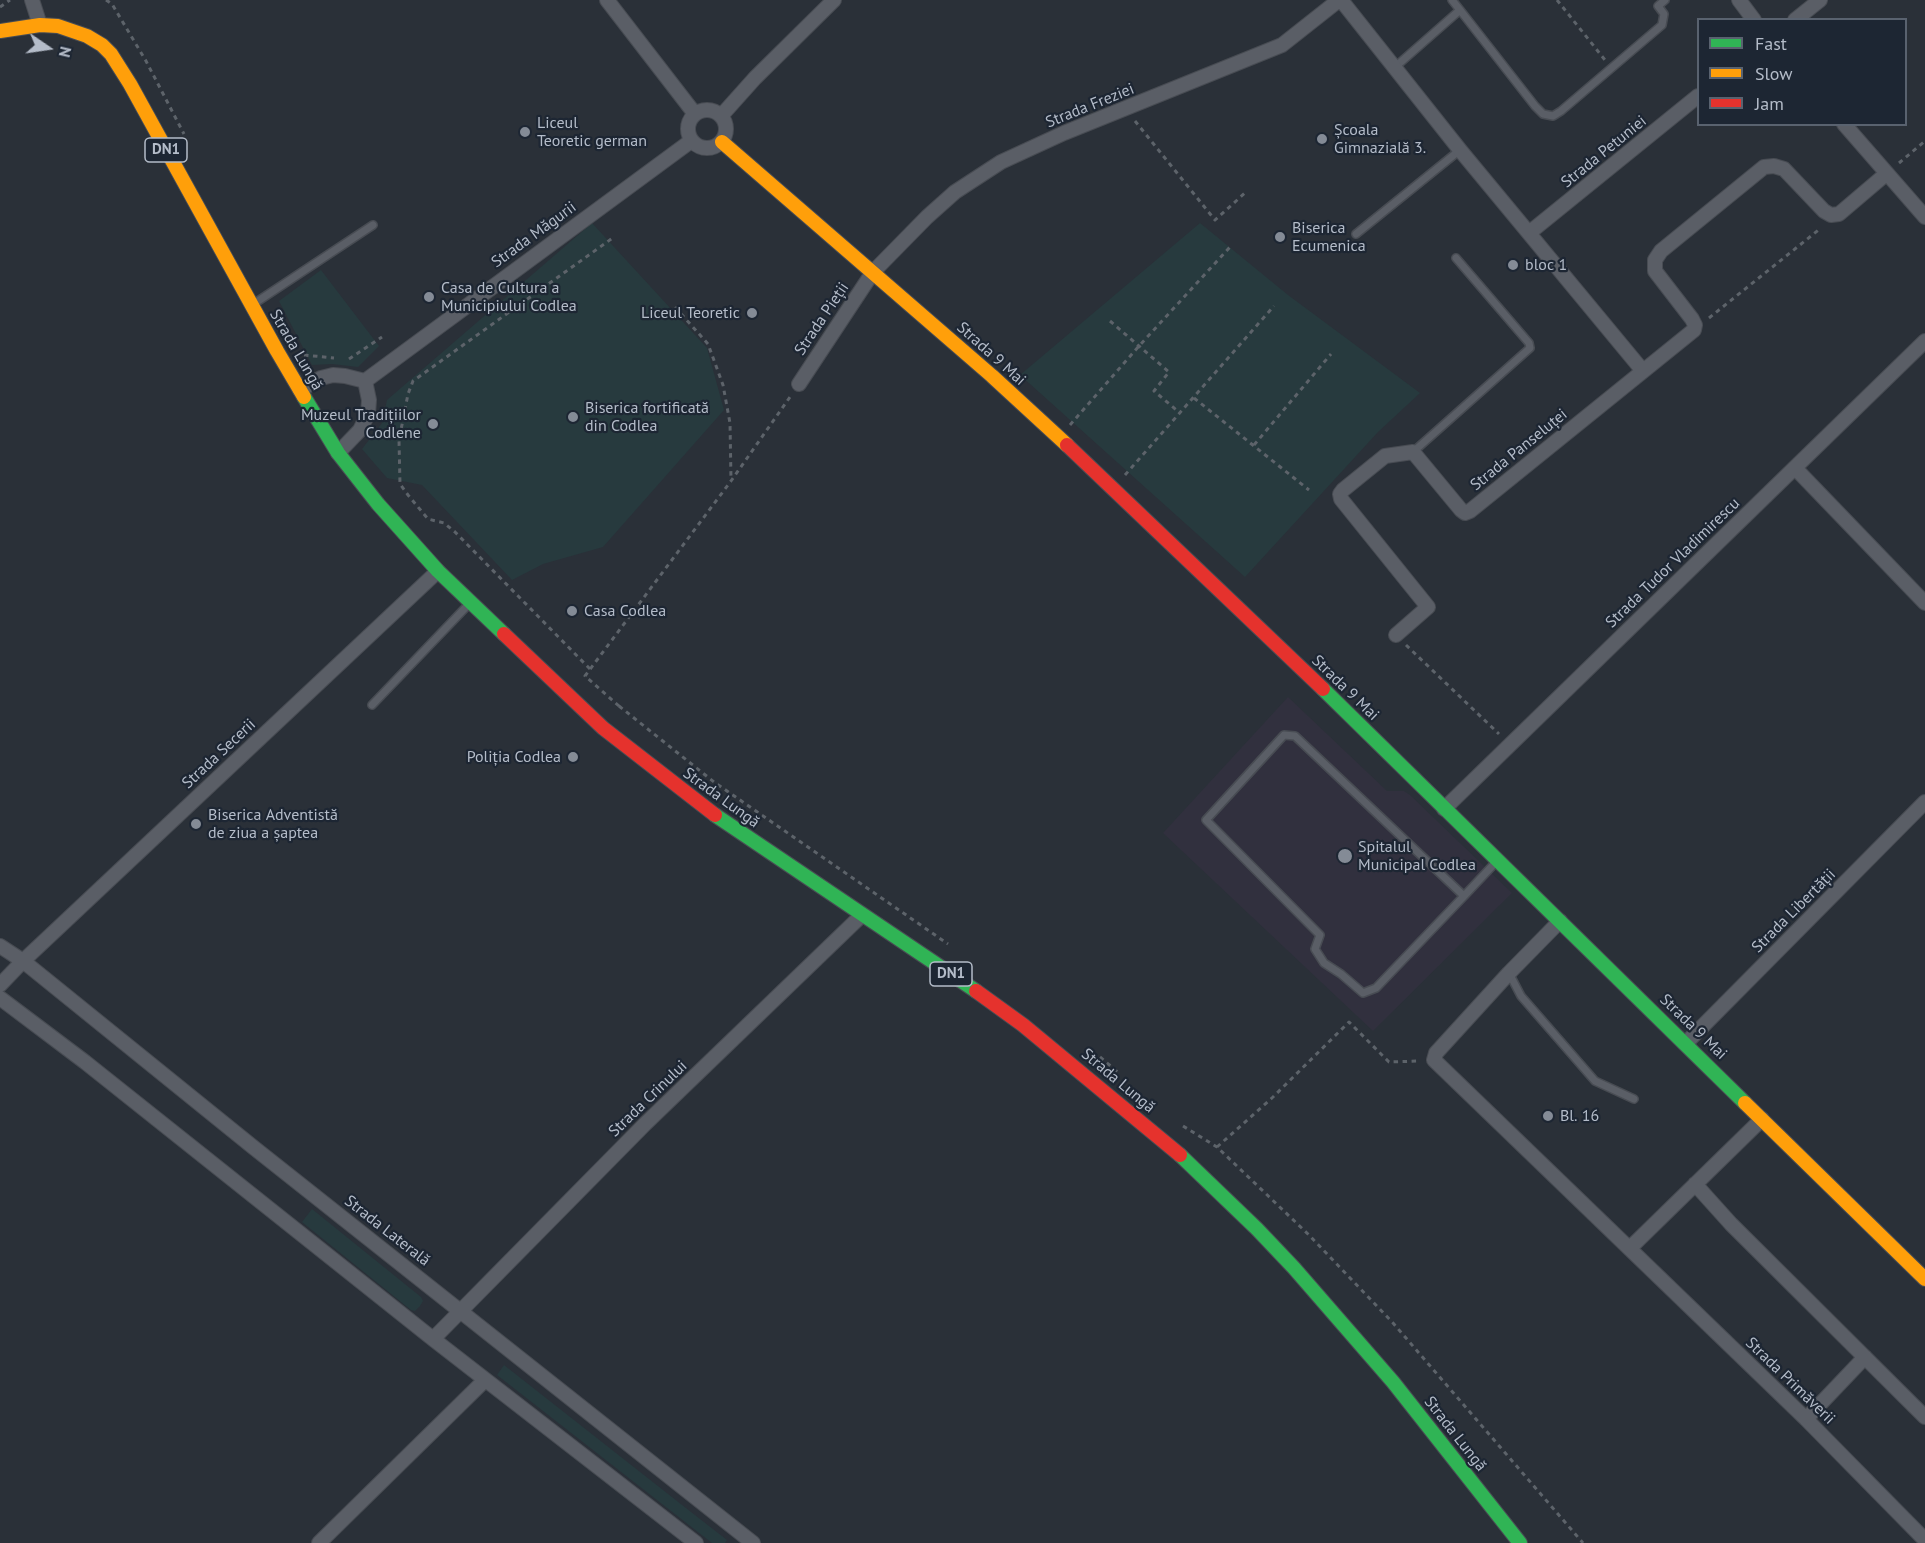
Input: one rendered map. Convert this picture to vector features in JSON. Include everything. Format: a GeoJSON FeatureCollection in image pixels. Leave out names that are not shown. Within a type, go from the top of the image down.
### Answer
{"type":"FeatureCollection","features":[{"type":"Feature","properties":{"kind":"main road","name":"Strada Lungă"},"geometry":{"type":"LineString","coordinates":[[0,31],[40,25],[58,26],[87,36],[102,45],[115,59],[251,305],[338,453],[378,504],[438,571],[603,728],[699,804],[969,986],[1023,1025],[1167,1142],[1294,1268],[1393,1382],[1520,1543]]}},
{"type":"Feature","properties":{"kind":"main road","name":"Strada 9 Mai"},"geometry":{"type":"LineString","coordinates":[[722,142],[873,272],[1059,438],[1237,605],[1925,1279]]}},
{"type":"Feature","properties":{"kind":"street"},"geometry":{"type":"LineString","coordinates":[[32,0],[40,25]]}},
{"type":"Feature","properties":{"kind":"street"},"geometry":{"type":"LineString","coordinates":[[607,0],[695,114]]}},
{"type":"Feature","properties":{"kind":"street"},"geometry":{"type":"LineString","coordinates":[[721,116],[754,78],[834,0]]}},
{"type":"Feature","properties":{"kind":"street"},"geometry":{"type":"LineString","coordinates":[[1340,0],[1393,68],[1643,371]]}},
{"type":"Feature","properties":{"kind":"street","name":"Strada Freziei"},"geometry":{"type":"LineString","coordinates":[[873,272],[927,217],[976,177],[1064,133],[1282,45],[1340,0]]}},
{"type":"Feature","properties":{"kind":"street"},"geometry":{"type":"LineString","coordinates":[[1739,0],[1752,18]]}},
{"type":"Feature","properties":{"kind":"street"},"geometry":{"type":"LineString","coordinates":[[1798,18],[1820,0]]}},
{"type":"Feature","properties":{"kind":"street","name":"Strada Petuniei"},"geometry":{"type":"LineString","coordinates":[[1529,233],[1697,97]]}},
{"type":"Feature","properties":{"kind":"street"},"geometry":{"type":"LineString","coordinates":[[711,110],[721,116],[727,131],[718,146],[701,148],[691,141],[687,130],[695,114],[711,110]]}},
{"type":"Feature","properties":{"kind":"street"},"geometry":{"type":"LineString","coordinates":[[1847,126],[1925,218]]}},
{"type":"Feature","properties":{"kind":"street","name":"Strada Măgurii"},"geometry":{"type":"LineString","coordinates":[[365,381],[691,141]]}},
{"type":"Feature","properties":{"kind":"street"},"geometry":{"type":"LineString","coordinates":[[1694,330],[1695,325],[1692,319],[1655,271],[1655,260],[1661,251],[1764,167],[1774,166],[1784,169],[1824,211],[1831,215],[1839,214],[1886,174]]}},
{"type":"Feature","properties":{"kind":"street","name":"Strada Pieții"},"geometry":{"type":"LineString","coordinates":[[799,384],[873,272]]}},
{"type":"Feature","properties":{"kind":"street","name":"Strada Panseluței"},"geometry":{"type":"LineString","coordinates":[[1413,452],[1461,510],[1466,513],[1694,330]]}},
{"type":"Feature","properties":{"kind":"street","name":"Strada Tudor Vladimirescu"},"geometry":{"type":"LineString","coordinates":[[1444,809],[1925,341]]}},
{"type":"Feature","properties":{"kind":"street"},"geometry":{"type":"LineString","coordinates":[[300,390],[321,378],[333,375],[365,381],[369,400],[368,414],[360,430],[338,453]]}},
{"type":"Feature","properties":{"kind":"street"},"geometry":{"type":"LineString","coordinates":[[1396,635],[1428,607],[1340,495],[1343,490],[1385,456],[1413,452]]}},
{"type":"Feature","properties":{"kind":"street"},"geometry":{"type":"LineString","coordinates":[[1795,468],[1925,603]]}},
{"type":"Feature","properties":{"kind":"street","name":"Strada Secerii"},"geometry":{"type":"LineString","coordinates":[[0,985],[438,571]]}},
{"type":"Feature","properties":{"kind":"street","name":"Strada Libertății"},"geometry":{"type":"LineString","coordinates":[[1686,1043],[1925,802]]}},
{"type":"Feature","properties":{"kind":"street","name":"Strada Crinului"},"geometry":{"type":"LineString","coordinates":[[433,1339],[645,1124],[862,915]]}},
{"type":"Feature","properties":{"kind":"street"},"geometry":{"type":"LineString","coordinates":[[1434,1060],[1436,1053],[1560,921]]}},
{"type":"Feature","properties":{"kind":"street","name":"Strada Laterală"},"geometry":{"type":"LineString","coordinates":[[0,946],[23,961],[262,1154],[753,1543]]}},
{"type":"Feature","properties":{"kind":"street"},"geometry":{"type":"LineString","coordinates":[[0,998],[85,1062],[485,1380],[696,1543]]}},
{"type":"Feature","properties":{"kind":"street","name":"Strada Primăverii"},"geometry":{"type":"LineString","coordinates":[[1434,1060],[1806,1419],[1925,1540]]}},
{"type":"Feature","properties":{"kind":"street"},"geometry":{"type":"LineString","coordinates":[[1630,1248],[1762,1119]]}},
{"type":"Feature","properties":{"kind":"street"},"geometry":{"type":"LineString","coordinates":[[1695,1184],[1731,1224],[1925,1418]]}},
{"type":"Feature","properties":{"kind":"street"},"geometry":{"type":"LineString","coordinates":[[1806,1419],[1865,1357]]}},
{"type":"Feature","properties":{"kind":"street"},"geometry":{"type":"LineString","coordinates":[[319,1543],[485,1380]]}},
{"type":"Feature","properties":{"kind":"lane"},"geometry":{"type":"LineString","coordinates":[[1452,0],[1543,114],[1553,116],[1562,111],[1662,25],[1664,14],[1658,6],[1665,0]]}},
{"type":"Feature","properties":{"kind":"lane"},"geometry":{"type":"LineString","coordinates":[[1393,68],[1460,10]]}},
{"type":"Feature","properties":{"kind":"lane"},"geometry":{"type":"LineString","coordinates":[[1356,234],[1460,150]]}},
{"type":"Feature","properties":{"kind":"lane"},"geometry":{"type":"LineString","coordinates":[[251,305],[374,225]]}},
{"type":"Feature","properties":{"kind":"lane"},"geometry":{"type":"LineString","coordinates":[[1413,452],[1530,348],[1529,343],[1456,258]]}},
{"type":"Feature","properties":{"kind":"lane"},"geometry":{"type":"LineString","coordinates":[[372,705],[470,602]]}},
{"type":"Feature","properties":{"kind":"lane"},"geometry":{"type":"LineString","coordinates":[[1464,896],[1295,736],[1284,735],[1206,820],[1320,935],[1315,949],[1324,963],[1363,993],[1376,988],[1464,896],[1498,860]]}},
{"type":"Feature","properties":{"kind":"lane"},"geometry":{"type":"LineString","coordinates":[[1509,973],[1521,996],[1595,1081],[1634,1100]]}},
{"type":"Feature","properties":{"kind":"path"},"geometry":{"type":"LineString","coordinates":[[0,7],[10,0]]}},
{"type":"Feature","properties":{"kind":"path"},"geometry":{"type":"LineString","coordinates":[[106,0],[112,4],[146,61],[188,141]]}},
{"type":"Feature","properties":{"kind":"path"},"geometry":{"type":"LineString","coordinates":[[1557,0],[1612,68]]}},
{"type":"Feature","properties":{"kind":"path"},"geometry":{"type":"LineString","coordinates":[[1125,109],[1215,220],[1246,192]]}},
{"type":"Feature","properties":{"kind":"path"},"geometry":{"type":"LineString","coordinates":[[1886,174],[1925,141]]}},
{"type":"Feature","properties":{"kind":"path"},"geometry":{"type":"LineString","coordinates":[[1694,330],[1839,214]]}},
{"type":"Feature","properties":{"kind":"path"},"geometry":{"type":"LineString","coordinates":[[590,669],[455,532],[444,523],[428,519],[400,484],[399,440],[408,394],[413,381],[614,237]]}},
{"type":"Feature","properties":{"kind":"path"},"geometry":{"type":"LineString","coordinates":[[1059,438],[1139,346],[1230,248]]}},
{"type":"Feature","properties":{"kind":"path"},"geometry":{"type":"LineString","coordinates":[[1113,488],[1274,306]]}},
{"type":"Feature","properties":{"kind":"path"},"geometry":{"type":"LineString","coordinates":[[675,307],[708,344],[723,385],[730,423],[731,481]]}},
{"type":"Feature","properties":{"kind":"path"},"geometry":{"type":"LineString","coordinates":[[1110,321],[1170,372],[1154,391],[1180,413]]}},
{"type":"Feature","properties":{"kind":"path"},"geometry":{"type":"LineString","coordinates":[[303,355],[351,359],[382,338]]}},
{"type":"Feature","properties":{"kind":"path"},"geometry":{"type":"LineString","coordinates":[[1254,445],[1331,354]]}},
{"type":"Feature","properties":{"kind":"path"},"geometry":{"type":"LineString","coordinates":[[603,728],[619,706],[585,676],[731,481],[799,384]]}},
{"type":"Feature","properties":{"kind":"path"},"geometry":{"type":"LineString","coordinates":[[1194,398],[1309,490]]}},
{"type":"Feature","properties":{"kind":"path"},"geometry":{"type":"LineString","coordinates":[[1396,635],[1510,745]]}},
{"type":"Feature","properties":{"kind":"path"},"geometry":{"type":"LineString","coordinates":[[1217,1147],[1273,1097],[1349,1022],[1389,1062],[1434,1060]]}},
{"type":"Feature","properties":{"kind":"shaded area"},"geometry":{"type":"Polygon","coordinates":[[[1288,697],[1387,791],[1404,791],[1410,795],[1512,893],[1373,1031],[1163,833],[1288,697]]]}},
{"type":"Feature","properties":{"kind":"green space"},"geometry":{"type":"Polygon","coordinates":[[[592,223],[707,348],[724,410],[603,547],[543,564],[512,580],[422,485],[387,478],[362,449],[382,423],[387,400],[592,223]]]}},
{"type":"Feature","properties":{"kind":"green space"},"geometry":{"type":"Polygon","coordinates":[[[1200,223],[1288,295],[1420,393],[1378,432],[1245,577],[1020,375],[1200,223]]]}},
{"type":"Feature","properties":{"kind":"green space"},"geometry":{"type":"Polygon","coordinates":[[[321,270],[379,346],[358,367],[332,364],[312,365],[279,301],[321,270]]]}},
{"type":"Feature","properties":{"kind":"green space"},"geometry":{"type":"Polygon","coordinates":[[[312,1209],[421,1297],[423,1301],[420,1306],[415,1311],[411,1310],[302,1222],[312,1209]]]}},
{"type":"Feature","properties":{"kind":"green space"},"geometry":{"type":"Polygon","coordinates":[[[504,1365],[727,1540],[725,1543],[712,1543],[497,1375],[504,1365]]]}},
{"type":"Feature","properties":{"kind":"traffic: fast"},"geometry":{"type":"LineString","coordinates":[[304,397],[338,453],[378,504],[438,571],[504,634]]}},
{"type":"Feature","properties":{"kind":"traffic: fast"},"geometry":{"type":"LineString","coordinates":[[1323,689],[1745,1103]]}},
{"type":"Feature","properties":{"kind":"traffic: fast"},"geometry":{"type":"LineString","coordinates":[[715,815],[976,991]]}},
{"type":"Feature","properties":{"kind":"traffic: fast"},"geometry":{"type":"LineString","coordinates":[[1180,1155],[1294,1268],[1393,1382],[1520,1543]]}},
{"type":"Feature","properties":{"kind":"traffic: slow"},"geometry":{"type":"LineString","coordinates":[[0,31],[40,25],[58,26],[87,36],[111,54],[130,84],[304,397]]}},
{"type":"Feature","properties":{"kind":"traffic: slow"},"geometry":{"type":"LineString","coordinates":[[722,142],[992,376],[1067,445]]}},
{"type":"Feature","properties":{"kind":"traffic: slow"},"geometry":{"type":"LineString","coordinates":[[1745,1103],[1925,1279]]}},
{"type":"Feature","properties":{"kind":"traffic: jam"},"geometry":{"type":"LineString","coordinates":[[1067,445],[1323,689]]}},
{"type":"Feature","properties":{"kind":"traffic: jam"},"geometry":{"type":"LineString","coordinates":[[504,634],[603,728],[715,815]]}},
{"type":"Feature","properties":{"kind":"traffic: jam"},"geometry":{"type":"LineString","coordinates":[[976,991],[1023,1025],[1180,1155]]}},
{"type":"Feature","properties":{"kind":"place","name":"Liceul Teoretic german"},"geometry":{"type":"Point","coordinates":[525,132]}},
{"type":"Feature","properties":{"kind":"place","name":"Școala Gimnazială 3."},"geometry":{"type":"Point","coordinates":[1322,139]}},
{"type":"Feature","properties":{"kind":"place","name":"Biserica Ecumenica"},"geometry":{"type":"Point","coordinates":[1280,237]}},
{"type":"Feature","properties":{"kind":"place","name":"bloc 1"},"geometry":{"type":"Point","coordinates":[1513,265]}},
{"type":"Feature","properties":{"kind":"place","name":"Casa de Cultura a Municipiului Codlea"},"geometry":{"type":"Point","coordinates":[429,297]}},
{"type":"Feature","properties":{"kind":"place","name":"Liceul Teoretic"},"geometry":{"type":"Point","coordinates":[752,313]}},
{"type":"Feature","properties":{"kind":"place","name":"Biserica fortificată din Codlea"},"geometry":{"type":"Point","coordinates":[573,417]}},
{"type":"Feature","properties":{"kind":"place","name":"Muzeul Tradițiilor Codlene"},"geometry":{"type":"Point","coordinates":[433,424]}},
{"type":"Feature","properties":{"kind":"place","name":"Casa Codlea"},"geometry":{"type":"Point","coordinates":[572,611]}},
{"type":"Feature","properties":{"kind":"place","name":"Poliția Codlea"},"geometry":{"type":"Point","coordinates":[573,757]}},
{"type":"Feature","properties":{"kind":"place","name":"Biserica Adventistă de ziua a șaptea"},"geometry":{"type":"Point","coordinates":[196,824]}},
{"type":"Feature","properties":{"kind":"place","name":"Spitalul Municipal Codlea"},"geometry":{"type":"Point","coordinates":[1345,856]}},
{"type":"Feature","properties":{"kind":"place","name":"Bl. 16"},"geometry":{"type":"Point","coordinates":[1548,1116]}}]}
